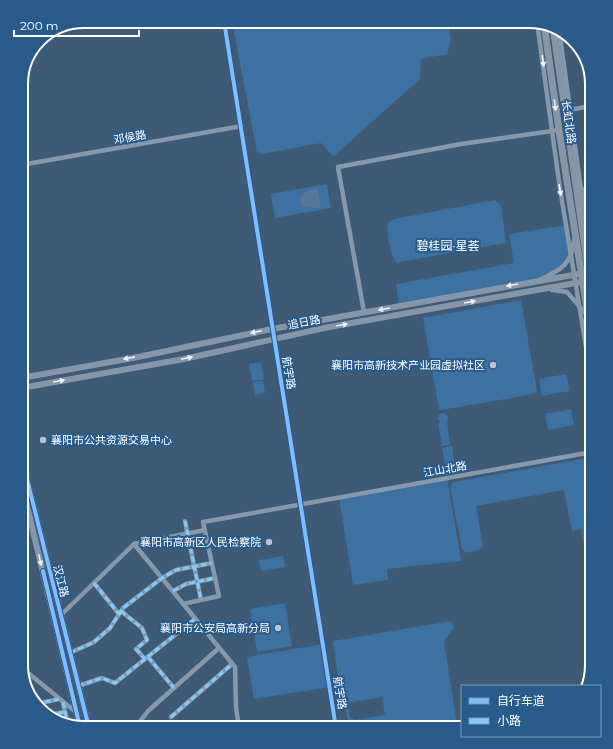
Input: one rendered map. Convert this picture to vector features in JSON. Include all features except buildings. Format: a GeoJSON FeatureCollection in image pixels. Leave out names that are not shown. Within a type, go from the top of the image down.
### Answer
{"type":"FeatureCollection","features":[{"type":"Feature","properties":{"kind":"highway","name":"长虹北路"},"geometry":{"type":"LineString","coordinates":[[545,30],[555,130],[574,233],[584,273]]}},
{"type":"Feature","properties":{"kind":"highway","name":"长虹北路"},"geometry":{"type":"LineString","coordinates":[[554,34],[568,111],[585,281]]}},
{"type":"Feature","properties":{"kind":"main road","name":"追日路"},"geometry":{"type":"LineString","coordinates":[[28,376],[133,358],[272,329],[584,273]]}},
{"type":"Feature","properties":{"kind":"main road","name":"追日路"},"geometry":{"type":"LineString","coordinates":[[30,386],[184,358],[274,338],[585,281]]}},
{"type":"Feature","properties":{"kind":"main road","name":"汉江路"},"geometry":{"type":"LineString","coordinates":[[28,483],[87,721]]}},
{"type":"Feature","properties":{"kind":"main road","name":"汉江路"},"geometry":{"type":"LineString","coordinates":[[28,510],[79,721]]}},
{"type":"Feature","properties":{"kind":"street","name":"航宇路"},"geometry":{"type":"LineString","coordinates":[[225,28],[242,126],[272,329],[335,721]]}},
{"type":"Feature","properties":{"kind":"street"},"geometry":{"type":"LineString","coordinates":[[538,29],[555,130],[571,257],[584,273]]}},
{"type":"Feature","properties":{"kind":"street"},"geometry":{"type":"LineString","coordinates":[[560,37],[568,111],[585,211]]}},
{"type":"Feature","properties":{"kind":"street"},"geometry":{"type":"LineString","coordinates":[[568,111],[585,107]]}},
{"type":"Feature","properties":{"kind":"street","name":"邓侯路"},"geometry":{"type":"LineString","coordinates":[[28,164],[242,126]]}},
{"type":"Feature","properties":{"kind":"street"},"geometry":{"type":"LineString","coordinates":[[364,312],[338,167],[461,144],[555,130]]}},
{"type":"Feature","properties":{"kind":"street"},"geometry":{"type":"LineString","coordinates":[[581,190],[585,189]]}},
{"type":"Feature","properties":{"kind":"street"},"geometry":{"type":"LineString","coordinates":[[534,282],[556,272],[565,265],[571,257],[573,251],[574,233]]}},
{"type":"Feature","properties":{"kind":"street"},"geometry":{"type":"LineString","coordinates":[[585,281],[578,304],[585,344]]}},
{"type":"Feature","properties":{"kind":"street"},"geometry":{"type":"LineString","coordinates":[[538,290],[557,289],[567,292],[585,312]]}},
{"type":"Feature","properties":{"kind":"street","name":"江山北路"},"geometry":{"type":"LineString","coordinates":[[205,530],[203,522],[585,453]]}},
{"type":"Feature","properties":{"kind":"street"},"geometry":{"type":"LineString","coordinates":[[185,521],[201,600]]}},
{"type":"Feature","properties":{"kind":"street"},"geometry":{"type":"LineString","coordinates":[[61,614],[134,544],[205,530],[219,596],[183,604]]}},
{"type":"Feature","properties":{"kind":"street"},"geometry":{"type":"LineString","coordinates":[[134,544],[235,667],[236,707],[238,721]]}},
{"type":"Feature","properties":{"kind":"street"},"geometry":{"type":"LineString","coordinates":[[70,653],[94,642],[110,628],[120,612],[162,578],[176,570],[212,563]]}},
{"type":"Feature","properties":{"kind":"street"},"geometry":{"type":"LineString","coordinates":[[173,591],[186,584],[215,578]]}},
{"type":"Feature","properties":{"kind":"street"},"geometry":{"type":"LineString","coordinates":[[94,583],[120,612],[142,628],[147,640],[136,649],[147,658],[174,688]]}},
{"type":"Feature","properties":{"kind":"street"},"geometry":{"type":"LineString","coordinates":[[78,686],[102,678],[115,683],[195,619]]}},
{"type":"Feature","properties":{"kind":"street"},"geometry":{"type":"LineString","coordinates":[[140,721],[148,711],[219,648]]}},
{"type":"Feature","properties":{"kind":"street"},"geometry":{"type":"LineString","coordinates":[[171,717],[232,664]]}},
{"type":"Feature","properties":{"kind":"street"},"geometry":{"type":"LineString","coordinates":[[28,673],[77,713]]}},
{"type":"Feature","properties":{"kind":"street"},"geometry":{"type":"LineString","coordinates":[[43,703],[61,700]]}},
{"type":"Feature","properties":{"kind":"street"},"geometry":{"type":"LineString","coordinates":[[61,700],[66,718]]}},
{"type":"Feature","properties":{"kind":"street"},"geometry":{"type":"LineString","coordinates":[[56,714],[65,712]]}},
{"type":"Feature","properties":{"kind":"shaded area"},"geometry":{"type":"Polygon","coordinates":[[[233,28],[448,28],[451,40],[447,54],[421,59],[420,79],[334,156],[332,156],[321,143],[262,154],[257,153],[233,28]]]}},
{"type":"Feature","properties":{"kind":"shaded area"},"geometry":{"type":"Polygon","coordinates":[[[327,184],[331,208],[275,218],[271,194],[327,184]]]}},
{"type":"Feature","properties":{"kind":"shaded area"},"geometry":{"type":"Polygon","coordinates":[[[315,189],[318,190],[321,206],[318,208],[301,207],[300,197],[307,191],[315,189]]]}},
{"type":"Feature","properties":{"kind":"shaded area"},"geometry":{"type":"Polygon","coordinates":[[[495,200],[501,205],[506,243],[397,263],[392,255],[389,243],[388,222],[394,219],[495,200]]]}},
{"type":"Feature","properties":{"kind":"shaded area"},"geometry":{"type":"Polygon","coordinates":[[[566,225],[571,257],[565,265],[535,281],[399,306],[396,284],[514,263],[509,234],[566,225]]]}},
{"type":"Feature","properties":{"kind":"shaded area"},"geometry":{"type":"Polygon","coordinates":[[[521,300],[537,391],[534,394],[441,410],[439,409],[423,318],[521,300]]]}},
{"type":"Feature","properties":{"kind":"shaded area"},"geometry":{"type":"Polygon","coordinates":[[[261,362],[264,379],[252,381],[249,364],[261,362]]]}},
{"type":"Feature","properties":{"kind":"shaded area"},"geometry":{"type":"Polygon","coordinates":[[[566,374],[570,391],[542,396],[539,379],[566,374]]]}},
{"type":"Feature","properties":{"kind":"shaded area"},"geometry":{"type":"Polygon","coordinates":[[[263,381],[265,393],[255,395],[253,382],[263,381]]]}},
{"type":"Feature","properties":{"kind":"shaded area"},"geometry":{"type":"Polygon","coordinates":[[[571,409],[574,425],[548,430],[545,414],[571,409]]]}},
{"type":"Feature","properties":{"kind":"shaded area"},"geometry":{"type":"Polygon","coordinates":[[[443,413],[448,418],[443,423],[438,418],[443,413]]]}},
{"type":"Feature","properties":{"kind":"shaded area"},"geometry":{"type":"Polygon","coordinates":[[[447,422],[450,445],[442,446],[438,423],[447,422]]]}},
{"type":"Feature","properties":{"kind":"shaded area"},"geometry":{"type":"Polygon","coordinates":[[[452,446],[455,469],[446,471],[442,448],[452,446]]]}},
{"type":"Feature","properties":{"kind":"shaded area"},"geometry":{"type":"Polygon","coordinates":[[[585,459],[585,543],[583,543],[581,529],[572,531],[564,490],[476,506],[483,546],[481,549],[466,553],[462,549],[450,487],[453,482],[585,459]]]}},
{"type":"Feature","properties":{"kind":"shaded area"},"geometry":{"type":"Polygon","coordinates":[[[447,478],[461,561],[387,569],[388,580],[353,585],[339,497],[447,478]]]}},
{"type":"Feature","properties":{"kind":"shaded area"},"geometry":{"type":"Polygon","coordinates":[[[283,556],[285,567],[261,571],[259,560],[283,556]]]}},
{"type":"Feature","properties":{"kind":"shaded area"},"geometry":{"type":"Polygon","coordinates":[[[285,603],[292,646],[257,652],[250,609],[285,603]]]}},
{"type":"Feature","properties":{"kind":"shaded area"},"geometry":{"type":"Polygon","coordinates":[[[451,621],[454,627],[444,642],[457,721],[348,721],[345,704],[342,704],[333,641],[451,621]],[[382,697],[348,703],[350,717],[354,720],[385,715],[382,697]]]}},
{"type":"Feature","properties":{"kind":"shaded area"},"geometry":{"type":"Polygon","coordinates":[[[323,644],[330,687],[254,699],[247,657],[323,644]]]}},
{"type":"Feature","properties":{"kind":"marked path"},"geometry":{"type":"LineString","coordinates":[[185,521],[201,600]]}},
{"type":"Feature","properties":{"kind":"marked path"},"geometry":{"type":"LineString","coordinates":[[70,653],[94,642],[110,628],[123,608],[162,578],[176,570],[212,563]]}},
{"type":"Feature","properties":{"kind":"marked path"},"geometry":{"type":"LineString","coordinates":[[173,591],[186,584],[215,578]]}},
{"type":"Feature","properties":{"kind":"marked path"},"geometry":{"type":"LineString","coordinates":[[94,583],[119,614]]}},
{"type":"Feature","properties":{"kind":"marked path"},"geometry":{"type":"LineString","coordinates":[[121,611],[142,628],[147,640],[136,649],[145,659]]}},
{"type":"Feature","properties":{"kind":"marked path"},"geometry":{"type":"LineString","coordinates":[[78,686],[102,678],[115,683],[195,619]]}},
{"type":"Feature","properties":{"kind":"marked path"},"geometry":{"type":"LineString","coordinates":[[148,657],[174,688]]}},
{"type":"Feature","properties":{"kind":"marked path"},"geometry":{"type":"LineString","coordinates":[[171,717],[232,664]]}},
{"type":"Feature","properties":{"kind":"marked path"},"geometry":{"type":"LineString","coordinates":[[43,703],[59,699]]}},
{"type":"Feature","properties":{"kind":"marked path"},"geometry":{"type":"LineString","coordinates":[[63,702],[67,718]]}},
{"type":"Feature","properties":{"kind":"marked path"},"geometry":{"type":"LineString","coordinates":[[56,714],[65,712]]}},
{"type":"Feature","properties":{"kind":"cycle path"},"geometry":{"type":"LineString","coordinates":[[225,28],[335,721]]}},
{"type":"Feature","properties":{"kind":"cycle path"},"geometry":{"type":"LineString","coordinates":[[28,483],[87,721]]}},
{"type":"Feature","properties":{"kind":"cycle path"},"geometry":{"type":"LineString","coordinates":[[43,571],[79,721]]}},
{"type":"Feature","properties":{"kind":"place","name":"襄阳市高新技术产业园虚拟社区"},"geometry":{"type":"Point","coordinates":[493,365]}},
{"type":"Feature","properties":{"kind":"place","name":"襄阳市公共资源交易中心"},"geometry":{"type":"Point","coordinates":[43,440]}},
{"type":"Feature","properties":{"kind":"place","name":"襄阳市高新区人民检察院"},"geometry":{"type":"Point","coordinates":[269,542]}},
{"type":"Feature","properties":{"kind":"place","name":"襄阳市公安局高新分局"},"geometry":{"type":"Point","coordinates":[278,628]}},
{"type":"Feature","properties":{"kind":"district","name":"碧桂园·星荟"},"geometry":{"type":"Point","coordinates":[448,245]}}]}
